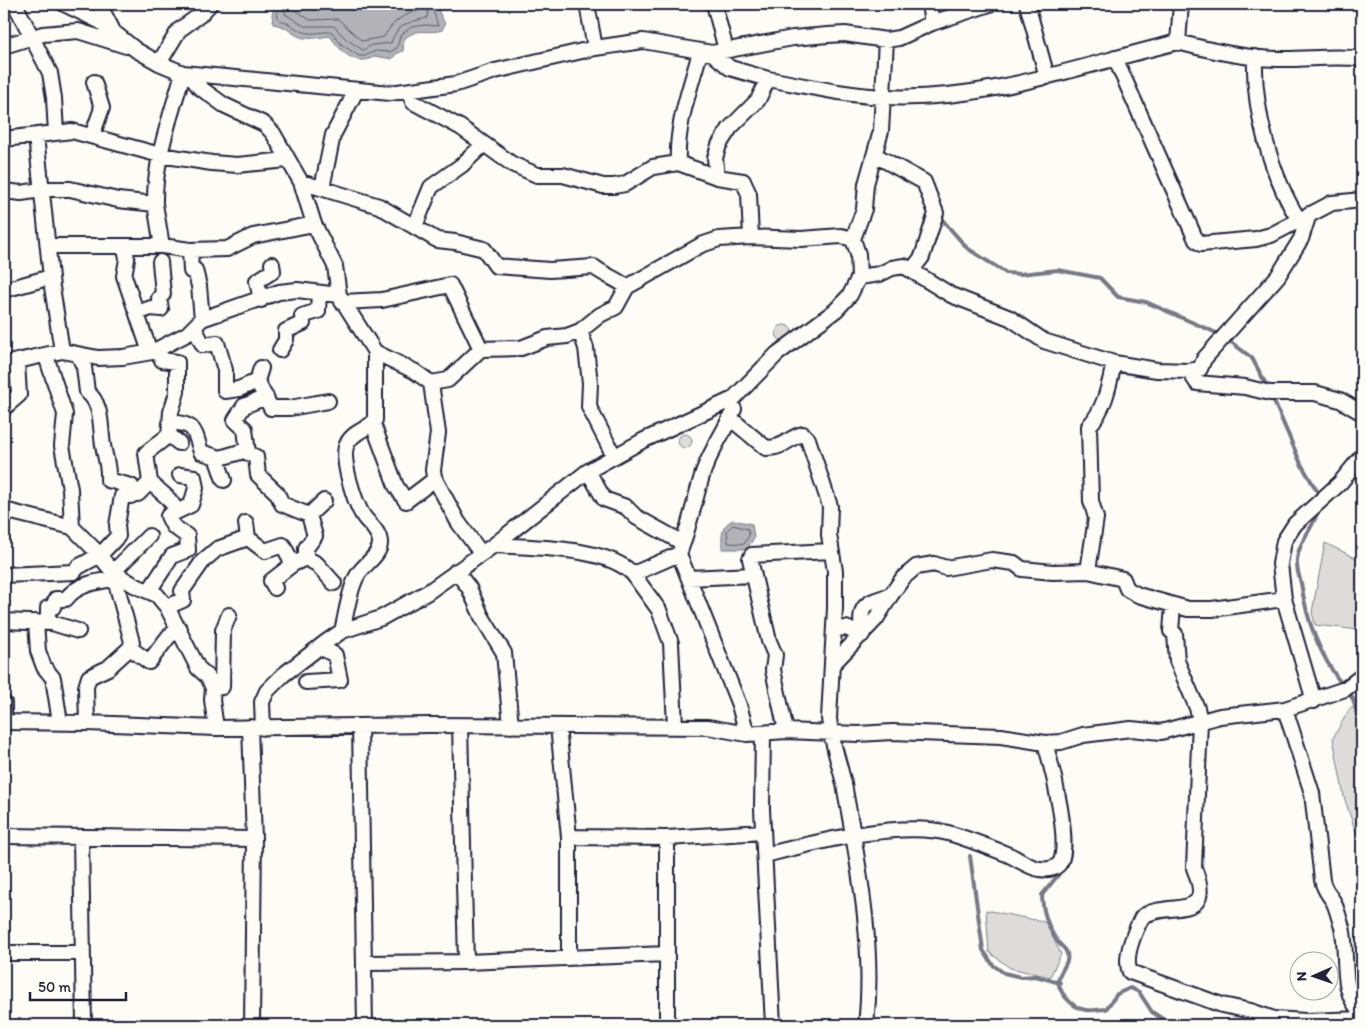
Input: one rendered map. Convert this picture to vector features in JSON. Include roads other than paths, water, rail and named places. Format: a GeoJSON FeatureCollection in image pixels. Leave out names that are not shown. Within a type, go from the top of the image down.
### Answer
{"type":"FeatureCollection","features":[{"type":"Feature","properties":{"kind":"street"},"geometry":{"type":"LineString","coordinates":[[14,4],[32,36],[52,80],[56,133]]}},
{"type":"Feature","properties":{"kind":"street"},"geometry":{"type":"LineString","coordinates":[[64,4],[112,30],[136,50],[159,63],[187,74],[390,93],[456,84],[496,71],[595,48],[650,41],[713,52],[793,38],[828,35],[845,34],[886,40],[899,38],[932,23],[990,4]]}},
{"type":"Feature","properties":{"kind":"street"},"geometry":{"type":"LineString","coordinates":[[99,4],[112,30]]}},
{"type":"Feature","properties":{"kind":"street"},"geometry":{"type":"LineString","coordinates":[[159,63],[179,30],[200,15],[210,4]]}},
{"type":"Feature","properties":{"kind":"street"},"geometry":{"type":"LineString","coordinates":[[587,4],[595,48]]}},
{"type":"Feature","properties":{"kind":"street"},"geometry":{"type":"LineString","coordinates":[[678,163],[677,145],[681,114],[713,52],[714,4]]}},
{"type":"Feature","properties":{"kind":"street"},"geometry":{"type":"LineString","coordinates":[[929,4],[932,23]]}},
{"type":"Feature","properties":{"kind":"street"},"geometry":{"type":"LineString","coordinates":[[1027,4],[1047,77]]}},
{"type":"Feature","properties":{"kind":"street"},"geometry":{"type":"LineString","coordinates":[[1178,42],[1181,4]]}},
{"type":"Feature","properties":{"kind":"street"},"geometry":{"type":"LineString","coordinates":[[4,46],[32,36],[70,31],[84,32],[136,50]]}},
{"type":"Feature","properties":{"kind":"street"},"geometry":{"type":"LineString","coordinates":[[252,1025],[257,728],[262,702],[267,691],[283,675],[342,631],[357,627],[428,592],[481,553],[494,546],[588,471],[614,456],[733,399],[777,354],[836,310],[850,295],[860,277],[858,254],[853,239],[864,209],[866,184],[881,131],[886,40]]}},
{"type":"Feature","properties":{"kind":"street"},"geometry":{"type":"LineString","coordinates":[[713,52],[730,68],[768,79],[883,97],[971,91],[1047,77],[1178,42],[1215,52],[1255,57],[1278,59],[1333,56],[1362,58]]}},
{"type":"Feature","properties":{"kind":"street"},"geometry":{"type":"LineString","coordinates":[[860,277],[880,274],[892,268],[904,266],[951,294],[1010,318],[1044,340],[1114,364],[1157,370],[1200,370],[1204,359],[1278,276],[1301,239],[1304,217],[1281,187],[1265,134],[1256,89],[1255,57]]}},
{"type":"Feature","properties":{"kind":"street"},"geometry":{"type":"LineString","coordinates":[[1115,58],[1196,240],[1206,245],[1256,239],[1271,234],[1332,203],[1362,200]]}},
{"type":"Feature","properties":{"kind":"street"},"geometry":{"type":"LineString","coordinates":[[162,246],[155,204],[154,182],[160,155],[187,74]]}},
{"type":"Feature","properties":{"kind":"street"},"geometry":{"type":"LineString","coordinates":[[187,74],[196,84],[224,105],[264,124],[273,133],[301,182],[314,224],[335,266],[340,298],[375,352],[414,371],[430,382],[448,380],[481,349],[521,348],[547,338],[567,336],[580,331],[600,315],[616,307],[627,287],[701,245],[719,239],[751,236],[801,239],[841,236],[853,239]]}},
{"type":"Feature","properties":{"kind":"street"},"geometry":{"type":"LineString","coordinates":[[717,176],[715,158],[719,146],[730,128],[758,100],[768,79]]}},
{"type":"Feature","properties":{"kind":"street"},"geometry":{"type":"LineString","coordinates":[[92,136],[102,108],[94,82]]}},
{"type":"Feature","properties":{"kind":"street"},"geometry":{"type":"LineString","coordinates":[[322,188],[333,135],[356,91]]}},
{"type":"Feature","properties":{"kind":"street"},"geometry":{"type":"LineString","coordinates":[[409,91],[414,102],[460,127],[523,170],[538,175],[563,175],[603,186],[625,184],[653,167],[678,163],[717,176],[739,180],[745,184],[749,194],[751,236]]}},
{"type":"Feature","properties":{"kind":"street"},"geometry":{"type":"LineString","coordinates":[[4,139],[72,131],[160,155],[225,165],[287,160]]}},
{"type":"Feature","properties":{"kind":"street"},"geometry":{"type":"LineString","coordinates":[[36,136],[51,277],[62,351]]}},
{"type":"Feature","properties":{"kind":"street"},"geometry":{"type":"LineString","coordinates":[[415,226],[431,187],[462,165],[484,144]]}},
{"type":"Feature","properties":{"kind":"street"},"geometry":{"type":"LineString","coordinates":[[875,155],[924,182],[936,213],[922,257],[912,270]]}},
{"type":"Feature","properties":{"kind":"street"},"geometry":{"type":"LineString","coordinates":[[301,182],[378,206],[437,240],[484,249],[496,266],[550,270],[594,266],[601,273],[613,276],[627,287]]}},
{"type":"Feature","properties":{"kind":"street"},"geometry":{"type":"LineString","coordinates":[[4,191],[21,193],[70,189],[118,200],[155,204]]}},
{"type":"Feature","properties":{"kind":"street"},"geometry":{"type":"LineString","coordinates":[[48,246],[162,246],[190,250],[227,249],[253,236],[314,224]]}},
{"type":"Feature","properties":{"kind":"street"},"geometry":{"type":"LineString","coordinates":[[125,246],[124,276],[137,313],[154,351],[162,360],[177,362],[177,392],[172,434]]}},
{"type":"Feature","properties":{"kind":"street"},"geometry":{"type":"LineString","coordinates":[[190,250],[191,271],[195,270],[199,286],[198,323],[204,345],[217,343],[225,370],[225,390],[239,389],[259,375],[271,408],[290,408],[328,400]]}},
{"type":"Feature","properties":{"kind":"street"},"geometry":{"type":"LineString","coordinates":[[137,313],[151,308],[161,309],[160,298],[163,294],[160,262]]}},
{"type":"Feature","properties":{"kind":"street"},"geometry":{"type":"LineString","coordinates":[[261,300],[257,281],[273,271],[272,264]]}},
{"type":"Feature","properties":{"kind":"street"},"geometry":{"type":"LineString","coordinates":[[4,290],[51,277]]}},
{"type":"Feature","properties":{"kind":"street"},"geometry":{"type":"LineString","coordinates":[[4,408],[19,395],[11,363],[62,351],[79,356],[123,357],[154,351],[187,334],[198,323],[286,291],[319,293],[340,298],[389,298],[450,285],[481,349]]}},
{"type":"Feature","properties":{"kind":"street"},"geometry":{"type":"LineString","coordinates":[[280,350],[286,340],[286,331],[303,324],[302,316],[318,311],[319,293]]}},
{"type":"Feature","properties":{"kind":"street"},"geometry":{"type":"LineString","coordinates":[[580,331],[586,348],[589,407],[614,456]]}},
{"type":"Feature","properties":{"kind":"street"},"geometry":{"type":"LineString","coordinates":[[342,631],[356,576],[380,548],[380,541],[374,527],[364,516],[358,504],[348,474],[344,452],[347,443],[357,432],[372,424],[375,420],[375,352]]}},
{"type":"Feature","properties":{"kind":"street"},"geometry":{"type":"LineString","coordinates":[[46,356],[66,414],[62,446],[70,489],[72,527]]}},
{"type":"Feature","properties":{"kind":"street"},"geometry":{"type":"LineString","coordinates":[[4,575],[74,572],[78,567],[100,555],[118,536],[117,525],[122,496],[131,496],[131,486],[108,480],[109,463],[102,442],[101,419],[92,395],[87,392],[84,367],[79,356]]}},
{"type":"Feature","properties":{"kind":"street"},"geometry":{"type":"LineString","coordinates":[[1088,571],[1096,518],[1091,501],[1089,426],[1096,419],[1104,402],[1114,364]]}},
{"type":"Feature","properties":{"kind":"street"},"geometry":{"type":"LineString","coordinates":[[1189,371],[1197,383],[1245,387],[1270,393],[1315,393],[1340,400],[1362,413]]}},
{"type":"Feature","properties":{"kind":"street"},"geometry":{"type":"LineString","coordinates":[[430,382],[438,432],[433,470],[435,479],[458,522],[481,553]]}},
{"type":"Feature","properties":{"kind":"street"},"geometry":{"type":"LineString","coordinates":[[266,397],[244,406],[235,420],[245,430],[247,450],[256,457],[258,475],[277,493],[282,504],[309,515],[316,536],[306,548],[306,558]]}},
{"type":"Feature","properties":{"kind":"street"},"geometry":{"type":"LineString","coordinates":[[733,399],[734,410],[712,449],[702,475],[692,518],[681,549],[689,578],[740,705],[747,734]]}},
{"type":"Feature","properties":{"kind":"street"},"geometry":{"type":"LineString","coordinates":[[730,418],[766,448],[778,448],[798,435],[803,434],[808,439],[830,506],[831,551],[835,571],[831,733],[844,785],[868,946],[869,1003],[866,1025]]}},
{"type":"Feature","properties":{"kind":"street"},"geometry":{"type":"LineString","coordinates":[[176,510],[166,494],[158,490],[150,482],[146,454],[186,423],[197,433],[202,452],[220,458],[247,450]]}},
{"type":"Feature","properties":{"kind":"street"},"geometry":{"type":"LineString","coordinates":[[372,424],[396,486],[406,500],[435,479]]}},
{"type":"Feature","properties":{"kind":"street"},"geometry":{"type":"LineString","coordinates":[[1314,701],[1284,599],[1280,564],[1284,541],[1295,524],[1340,483],[1362,456]]}},
{"type":"Feature","properties":{"kind":"street"},"geometry":{"type":"LineString","coordinates":[[216,457],[224,480]]}},
{"type":"Feature","properties":{"kind":"street"},"geometry":{"type":"LineString","coordinates":[[588,471],[604,499],[626,507],[636,517],[681,549]]}},
{"type":"Feature","properties":{"kind":"street"},"geometry":{"type":"LineString","coordinates":[[149,592],[172,556],[188,550],[186,536],[172,526],[168,516],[176,510],[191,505],[196,488],[194,477],[180,475]]}},
{"type":"Feature","properties":{"kind":"street"},"geometry":{"type":"LineString","coordinates":[[131,492],[138,494],[150,482]]}},
{"type":"Feature","properties":{"kind":"street"},"geometry":{"type":"LineString","coordinates":[[309,515],[324,501]]}},
{"type":"Feature","properties":{"kind":"street"},"geometry":{"type":"LineString","coordinates":[[4,510],[72,527],[100,555],[114,575],[131,636],[130,648],[108,668],[88,677],[85,698],[87,722]]}},
{"type":"Feature","properties":{"kind":"street"},"geometry":{"type":"LineString","coordinates":[[246,523],[248,538],[265,551],[283,545],[293,564]]}},
{"type":"Feature","properties":{"kind":"street"},"geometry":{"type":"LineString","coordinates":[[60,722],[53,678],[44,667],[38,651],[42,623],[48,608],[53,607],[56,599],[66,598],[72,592],[114,575],[150,536]]}},
{"type":"Feature","properties":{"kind":"street"},"geometry":{"type":"LineString","coordinates":[[167,607],[183,600],[182,591],[202,561],[217,549],[248,538]]}},
{"type":"Feature","properties":{"kind":"street"},"geometry":{"type":"LineString","coordinates":[[494,546],[594,554],[626,567],[659,610],[671,643],[675,726]]}},
{"type":"Feature","properties":{"kind":"street"},"geometry":{"type":"LineString","coordinates":[[633,574],[681,549]]}},
{"type":"Feature","properties":{"kind":"street"},"geometry":{"type":"LineString","coordinates":[[786,731],[773,670],[775,655],[769,642],[750,558],[752,555],[831,551]]}},
{"type":"Feature","properties":{"kind":"street"},"geometry":{"type":"LineString","coordinates":[[275,588],[271,581],[293,564],[306,558]]}},
{"type":"Feature","properties":{"kind":"street"},"geometry":{"type":"LineString","coordinates":[[306,558],[318,564],[334,583]]}},
{"type":"Feature","properties":{"kind":"street"},"geometry":{"type":"LineString","coordinates":[[834,663],[862,635],[861,620],[865,607],[872,600],[891,595],[903,578],[916,567],[934,564],[946,568],[992,560],[1014,563],[1022,569],[1053,572],[1088,571],[1117,576],[1123,579],[1127,589],[1138,595],[1188,609],[1212,609],[1284,599]]}},
{"type":"Feature","properties":{"kind":"street"},"geometry":{"type":"LineString","coordinates":[[456,571],[469,588],[482,617],[504,653],[511,726]]}},
{"type":"Feature","properties":{"kind":"street"},"geometry":{"type":"LineString","coordinates":[[689,578],[753,574]]}},
{"type":"Feature","properties":{"kind":"street"},"geometry":{"type":"LineString","coordinates":[[114,575],[157,595],[167,607],[180,629],[198,668],[208,677],[213,688],[212,700],[216,728]]}},
{"type":"Feature","properties":{"kind":"street"},"geometry":{"type":"LineString","coordinates":[[1173,606],[1171,631],[1174,634],[1177,661],[1197,708],[1200,721],[1194,868],[1200,886],[1199,898],[1195,904],[1181,909],[1154,911],[1142,917],[1136,930],[1127,962],[1130,972],[1222,1005],[1251,1011],[1274,1019],[1306,1021],[1362,1019]]}},
{"type":"Feature","properties":{"kind":"street"},"geometry":{"type":"LineString","coordinates":[[213,688],[222,687],[223,630],[229,616]]}},
{"type":"Feature","properties":{"kind":"street"},"geometry":{"type":"LineString","coordinates":[[4,621],[42,623],[78,631]]}},
{"type":"Feature","properties":{"kind":"street"},"geometry":{"type":"LineString","coordinates":[[834,628],[846,628],[862,635]]}},
{"type":"Feature","properties":{"kind":"street"},"geometry":{"type":"LineString","coordinates":[[130,648],[148,662],[169,636],[180,629]]}},
{"type":"Feature","properties":{"kind":"street"},"geometry":{"type":"LineString","coordinates":[[306,682],[340,680],[335,655],[320,647]]}},
{"type":"Feature","properties":{"kind":"street"},"geometry":{"type":"LineString","coordinates":[[4,703],[4,722],[87,722],[216,728],[675,726],[708,727],[747,734],[786,731],[1001,736],[1045,743],[1061,742],[1083,735],[1131,729],[1161,732],[1220,716],[1285,709],[1314,701],[1361,681]]}},
{"type":"Feature","properties":{"kind":"street"},"geometry":{"type":"LineString","coordinates":[[1285,709],[1312,793],[1322,880],[1326,893],[1336,908],[1342,928],[1346,980],[1351,996],[1362,1013]]}},
{"type":"Feature","properties":{"kind":"street"},"geometry":{"type":"LineString","coordinates":[[460,726],[466,962]]}},
{"type":"Feature","properties":{"kind":"street"},"geometry":{"type":"LineString","coordinates":[[558,726],[569,838],[570,956]]}},
{"type":"Feature","properties":{"kind":"street"},"geometry":{"type":"LineString","coordinates":[[360,727],[366,963],[365,1025]]}},
{"type":"Feature","properties":{"kind":"street"},"geometry":{"type":"LineString","coordinates":[[764,733],[763,832],[773,1025]]}},
{"type":"Feature","properties":{"kind":"street"},"geometry":{"type":"LineString","coordinates":[[764,855],[851,836],[924,830],[947,833],[982,844],[1039,869],[1058,866],[1064,858],[1063,838],[1058,796],[1045,743]]}},
{"type":"Feature","properties":{"kind":"street"},"geometry":{"type":"LineString","coordinates":[[569,838],[667,838],[763,832]]}},
{"type":"Feature","properties":{"kind":"street"},"geometry":{"type":"LineString","coordinates":[[4,836],[254,839]]}},
{"type":"Feature","properties":{"kind":"street"},"geometry":{"type":"LineString","coordinates":[[81,837],[84,1025]]}},
{"type":"Feature","properties":{"kind":"street"},"geometry":{"type":"LineString","coordinates":[[667,838],[667,1025]]}},
{"type":"Feature","properties":{"kind":"street"},"geometry":{"type":"LineString","coordinates":[[4,952],[83,953]]}},
{"type":"Feature","properties":{"kind":"street"},"geometry":{"type":"LineString","coordinates":[[366,963],[466,962],[570,956],[667,954]]}},
{"type":"Feature","properties":{"kind":"water"},"geometry":{"type":"Polygon","coordinates":[[[276,4],[454,4],[455,8],[438,10],[445,24],[442,30],[419,32],[410,35],[404,39],[403,51],[396,54],[392,59],[375,56],[362,60],[355,59],[344,53],[330,36],[305,38],[273,24],[272,14],[276,4]]]}},
{"type":"Feature","properties":{"kind":"water"},"geometry":{"type":"Polygon","coordinates":[[[733,520],[752,524],[754,538],[747,549],[722,549],[724,528],[733,520]]]}},
{"type":"Feature","properties":{"kind":"waterway"},"geometry":{"type":"LineString","coordinates":[[939,216],[967,248],[1006,273],[1020,274],[1058,270],[1100,278],[1118,297],[1146,302],[1221,335]]}},
{"type":"Feature","properties":{"kind":"waterway"},"geometry":{"type":"LineString","coordinates":[[1227,339],[1252,358],[1268,388]]}},
{"type":"Feature","properties":{"kind":"waterway"},"geometry":{"type":"LineString","coordinates":[[1272,397],[1301,464],[1320,496]]}},
{"type":"Feature","properties":{"kind":"waterway"},"geometry":{"type":"LineString","coordinates":[[1318,510],[1314,522],[1300,547],[1297,569],[1315,637],[1327,662],[1343,686]]}},
{"type":"Feature","properties":{"kind":"waterway"},"geometry":{"type":"LineString","coordinates":[[1347,691],[1353,699],[1362,733]]}},
{"type":"Feature","properties":{"kind":"waterway"},"geometry":{"type":"LineString","coordinates":[[970,856],[983,950],[993,965],[1004,973],[1021,977],[1036,976],[1060,983]]}},
{"type":"Feature","properties":{"kind":"waterway"},"geometry":{"type":"LineString","coordinates":[[1059,874],[1042,895],[1042,900],[1050,929],[1067,955],[1067,961],[1059,977],[1060,988],[1066,998],[1081,1009],[1106,1009],[1117,994],[1130,988],[1139,992],[1152,1012],[1172,1025]]}}]}
